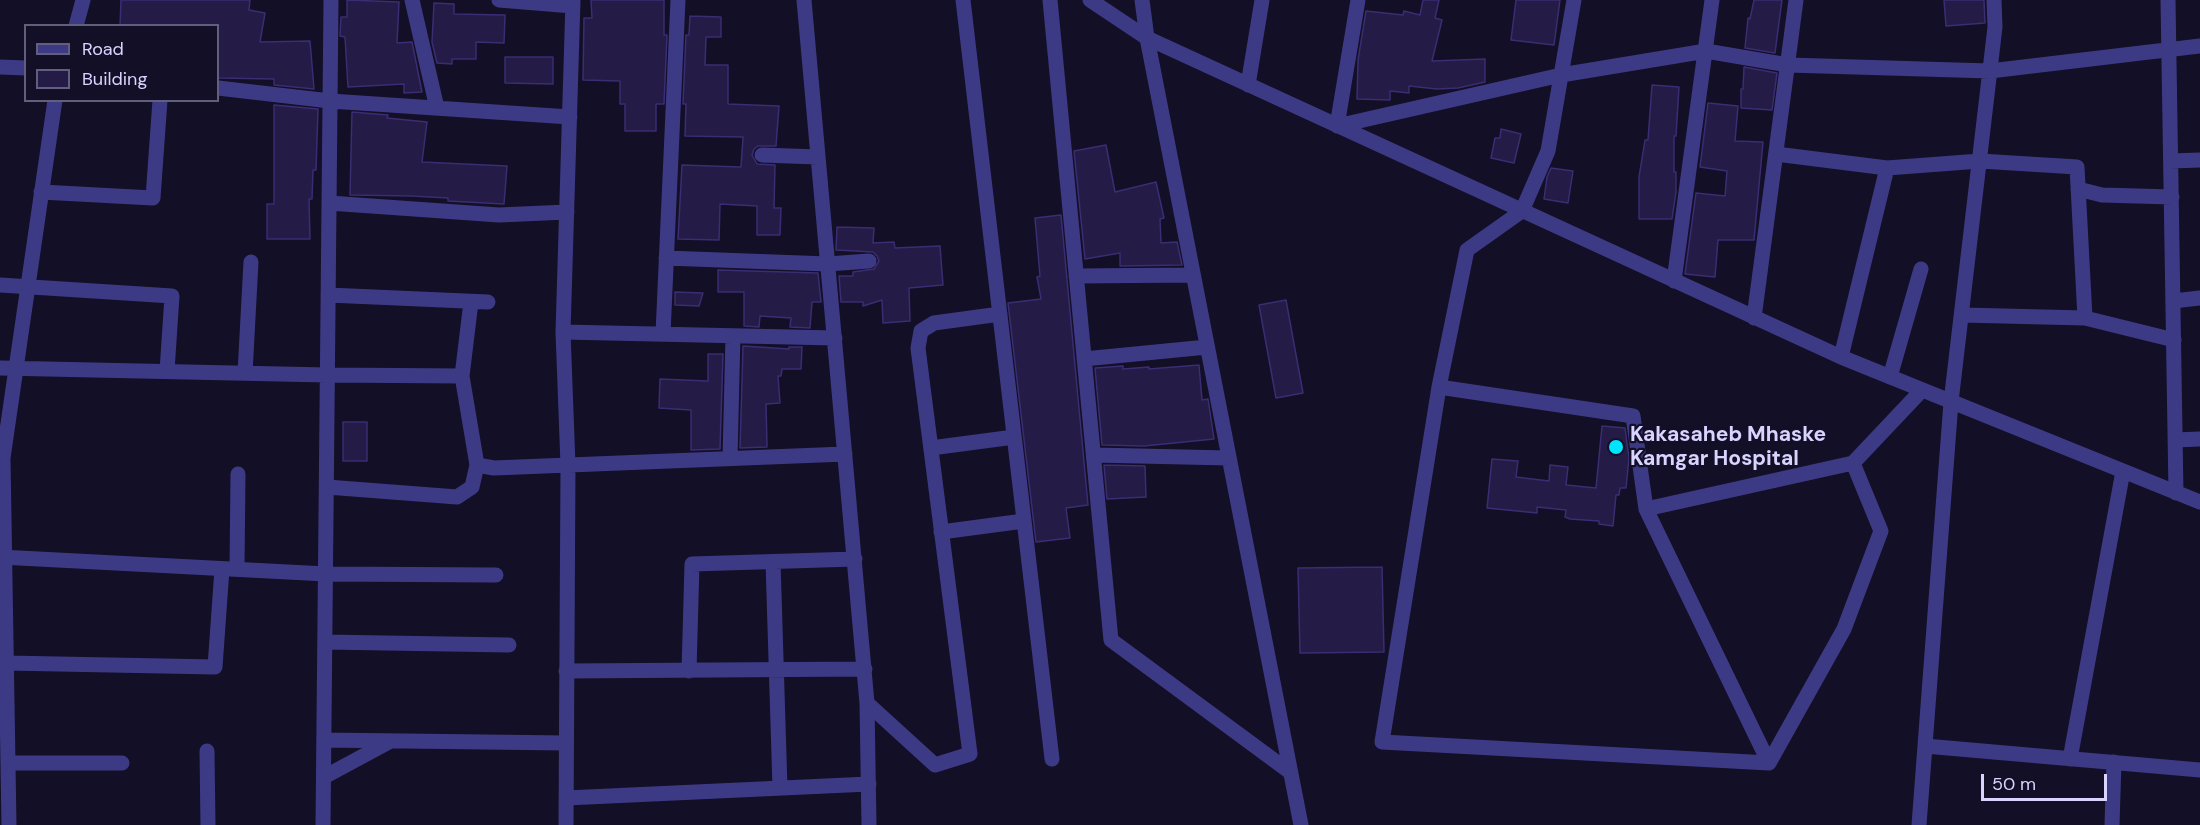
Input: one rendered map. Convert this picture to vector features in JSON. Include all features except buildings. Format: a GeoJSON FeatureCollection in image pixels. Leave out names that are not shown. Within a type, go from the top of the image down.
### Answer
{"type":"FeatureCollection","features":[{"type":"Feature","properties":{"kind":"street"},"geometry":{"type":"LineString","coordinates":[[77,24],[83,0]]}},
{"type":"Feature","properties":{"kind":"street"},"geometry":{"type":"LineString","coordinates":[[323,825],[331,0]]}},
{"type":"Feature","properties":{"kind":"street"},"geometry":{"type":"LineString","coordinates":[[412,0],[436,108]]}},
{"type":"Feature","properties":{"kind":"street"},"geometry":{"type":"LineString","coordinates":[[499,0],[573,3],[563,332],[568,465],[566,825]]}},
{"type":"Feature","properties":{"kind":"street"},"geometry":{"type":"LineString","coordinates":[[663,334],[678,0]]}},
{"type":"Feature","properties":{"kind":"street"},"geometry":{"type":"LineString","coordinates":[[804,0],[865,669],[869,825]]}},
{"type":"Feature","properties":{"kind":"street"},"geometry":{"type":"LineString","coordinates":[[963,0],[1052,759]]}},
{"type":"Feature","properties":{"kind":"street"},"geometry":{"type":"LineString","coordinates":[[1050,0],[1111,640],[1290,772]]}},
{"type":"Feature","properties":{"kind":"street"},"geometry":{"type":"LineString","coordinates":[[1090,0],[1147,38],[1754,318],[1841,357],[2200,502]]}},
{"type":"Feature","properties":{"kind":"street"},"geometry":{"type":"LineString","coordinates":[[1142,0],[1147,38],[1301,825]]}},
{"type":"Feature","properties":{"kind":"street"},"geometry":{"type":"LineString","coordinates":[[1248,85],[1262,0]]}},
{"type":"Feature","properties":{"kind":"street"},"geometry":{"type":"LineString","coordinates":[[1337,126],[1358,0]]}},
{"type":"Feature","properties":{"kind":"street"},"geometry":{"type":"LineString","coordinates":[[1574,0],[1548,151],[1522,211],[1467,250],[1439,387],[1382,742],[1770,763]]}},
{"type":"Feature","properties":{"kind":"street"},"geometry":{"type":"LineString","coordinates":[[1674,281],[1712,0]]}},
{"type":"Feature","properties":{"kind":"street"},"geometry":{"type":"LineString","coordinates":[[1754,318],[1796,0]]}},
{"type":"Feature","properties":{"kind":"street"},"geometry":{"type":"LineString","coordinates":[[1920,825],[1951,402],[1995,27],[1995,0]]}},
{"type":"Feature","properties":{"kind":"street"},"geometry":{"type":"LineString","coordinates":[[2168,0],[2176,492]]}},
{"type":"Feature","properties":{"kind":"street"},"geometry":{"type":"LineString","coordinates":[[1337,126],[1561,75],[1706,51],[1788,64],[1990,70],[2200,46]]}},
{"type":"Feature","properties":{"kind":"street"},"geometry":{"type":"LineString","coordinates":[[0,67],[24,68]]}},
{"type":"Feature","properties":{"kind":"street"},"geometry":{"type":"LineString","coordinates":[[219,88],[330,100],[570,117]]}},
{"type":"Feature","properties":{"kind":"street"},"geometry":{"type":"LineString","coordinates":[[9,825],[2,557],[3,458],[55,102]]}},
{"type":"Feature","properties":{"kind":"street"},"geometry":{"type":"LineString","coordinates":[[41,192],[153,198],[160,102]]}},
{"type":"Feature","properties":{"kind":"street"},"geometry":{"type":"LineString","coordinates":[[1776,154],[1887,168],[1980,161],[2077,167],[2085,318]]}},
{"type":"Feature","properties":{"kind":"street"},"geometry":{"type":"LineString","coordinates":[[762,155],[818,157]]}},
{"type":"Feature","properties":{"kind":"street"},"geometry":{"type":"LineString","coordinates":[[2171,161],[2200,160]]}},
{"type":"Feature","properties":{"kind":"street"},"geometry":{"type":"LineString","coordinates":[[1841,357],[1887,168]]}},
{"type":"Feature","properties":{"kind":"street"},"geometry":{"type":"LineString","coordinates":[[2078,189],[2102,195],[2172,197]]}},
{"type":"Feature","properties":{"kind":"street"},"geometry":{"type":"LineString","coordinates":[[329,203],[500,215],[567,212]]}},
{"type":"Feature","properties":{"kind":"street"},"geometry":{"type":"LineString","coordinates":[[666,258],[828,264],[869,261]]}},
{"type":"Feature","properties":{"kind":"street"},"geometry":{"type":"LineString","coordinates":[[245,373],[251,262]]}},
{"type":"Feature","properties":{"kind":"street"},"geometry":{"type":"LineString","coordinates":[[1890,377],[1921,269]]}},
{"type":"Feature","properties":{"kind":"street"},"geometry":{"type":"LineString","coordinates":[[1076,276],[1193,275]]}},
{"type":"Feature","properties":{"kind":"street"},"geometry":{"type":"LineString","coordinates":[[0,285],[172,296],[167,371]]}},
{"type":"Feature","properties":{"kind":"street"},"geometry":{"type":"LineString","coordinates":[[328,295],[488,302]]}},
{"type":"Feature","properties":{"kind":"street"},"geometry":{"type":"LineString","coordinates":[[2173,301],[2200,298]]}},
{"type":"Feature","properties":{"kind":"street"},"geometry":{"type":"LineString","coordinates":[[327,487],[457,497],[472,487],[477,465],[462,376],[471,302]]}},
{"type":"Feature","properties":{"kind":"street"},"geometry":{"type":"LineString","coordinates":[[867,703],[935,765],[970,754],[918,348],[921,331],[934,323],[1000,314]]}},
{"type":"Feature","properties":{"kind":"street"},"geometry":{"type":"LineString","coordinates":[[1962,315],[2085,318],[2174,340]]}},
{"type":"Feature","properties":{"kind":"street"},"geometry":{"type":"LineString","coordinates":[[563,332],[835,338]]}},
{"type":"Feature","properties":{"kind":"street"},"geometry":{"type":"LineString","coordinates":[[730,458],[733,336]]}},
{"type":"Feature","properties":{"kind":"street"},"geometry":{"type":"LineString","coordinates":[[1084,359],[1207,347]]}},
{"type":"Feature","properties":{"kind":"street"},"geometry":{"type":"LineString","coordinates":[[0,368],[462,376]]}},
{"type":"Feature","properties":{"kind":"street"},"geometry":{"type":"LineString","coordinates":[[1439,387],[1633,416],[1646,509],[1770,763]]}},
{"type":"Feature","properties":{"kind":"street"},"geometry":{"type":"LineString","coordinates":[[1646,509],[1853,463],[1922,390]]}},
{"type":"Feature","properties":{"kind":"street"},"geometry":{"type":"LineString","coordinates":[[931,448],[1014,437]]}},
{"type":"Feature","properties":{"kind":"street"},"geometry":{"type":"LineString","coordinates":[[2175,440],[2200,440]]}},
{"type":"Feature","properties":{"kind":"street"},"geometry":{"type":"LineString","coordinates":[[477,465],[494,468],[845,454]]}},
{"type":"Feature","properties":{"kind":"street"},"geometry":{"type":"LineString","coordinates":[[1094,455],[1229,458]]}},
{"type":"Feature","properties":{"kind":"street"},"geometry":{"type":"LineString","coordinates":[[1770,763],[1845,629],[1881,531],[1853,463]]}},
{"type":"Feature","properties":{"kind":"street"},"geometry":{"type":"LineString","coordinates":[[2070,759],[2123,471]]}},
{"type":"Feature","properties":{"kind":"street"},"geometry":{"type":"LineString","coordinates":[[6,663],[215,667],[229,569],[238,474]]}},
{"type":"Feature","properties":{"kind":"street"},"geometry":{"type":"LineString","coordinates":[[941,532],[1024,521]]}},
{"type":"Feature","properties":{"kind":"street"},"geometry":{"type":"LineString","coordinates":[[2,557],[326,574],[496,575]]}},
{"type":"Feature","properties":{"kind":"street"},"geometry":{"type":"LineString","coordinates":[[837,559],[856,575]]}},
{"type":"Feature","properties":{"kind":"street"},"geometry":{"type":"LineString","coordinates":[[689,670],[692,564],[855,559]]}},
{"type":"Feature","properties":{"kind":"street"},"geometry":{"type":"LineString","coordinates":[[773,561],[780,788]]}},
{"type":"Feature","properties":{"kind":"street"},"geometry":{"type":"LineString","coordinates":[[325,642],[508,645]]}},
{"type":"Feature","properties":{"kind":"street"},"geometry":{"type":"LineString","coordinates":[[566,671],[865,669]]}},
{"type":"Feature","properties":{"kind":"street"},"geometry":{"type":"LineString","coordinates":[[324,740],[566,743]]}},
{"type":"Feature","properties":{"kind":"street"},"geometry":{"type":"LineString","coordinates":[[324,777],[391,741]]}},
{"type":"Feature","properties":{"kind":"street"},"geometry":{"type":"LineString","coordinates":[[1925,746],[2200,770]]}},
{"type":"Feature","properties":{"kind":"street"},"geometry":{"type":"LineString","coordinates":[[207,751],[208,825]]}},
{"type":"Feature","properties":{"kind":"street"},"geometry":{"type":"LineString","coordinates":[[2112,825],[2114,762]]}},
{"type":"Feature","properties":{"kind":"street"},"geometry":{"type":"LineString","coordinates":[[8,763],[122,763]]}},
{"type":"Feature","properties":{"kind":"street"},"geometry":{"type":"LineString","coordinates":[[566,798],[869,784]]}},
{"type":"Feature","properties":{"kind":"place","name":"Kakasaheb Mhaske Kamgar Hospital"},"geometry":{"type":"Point","coordinates":[1616,447]}}]}
